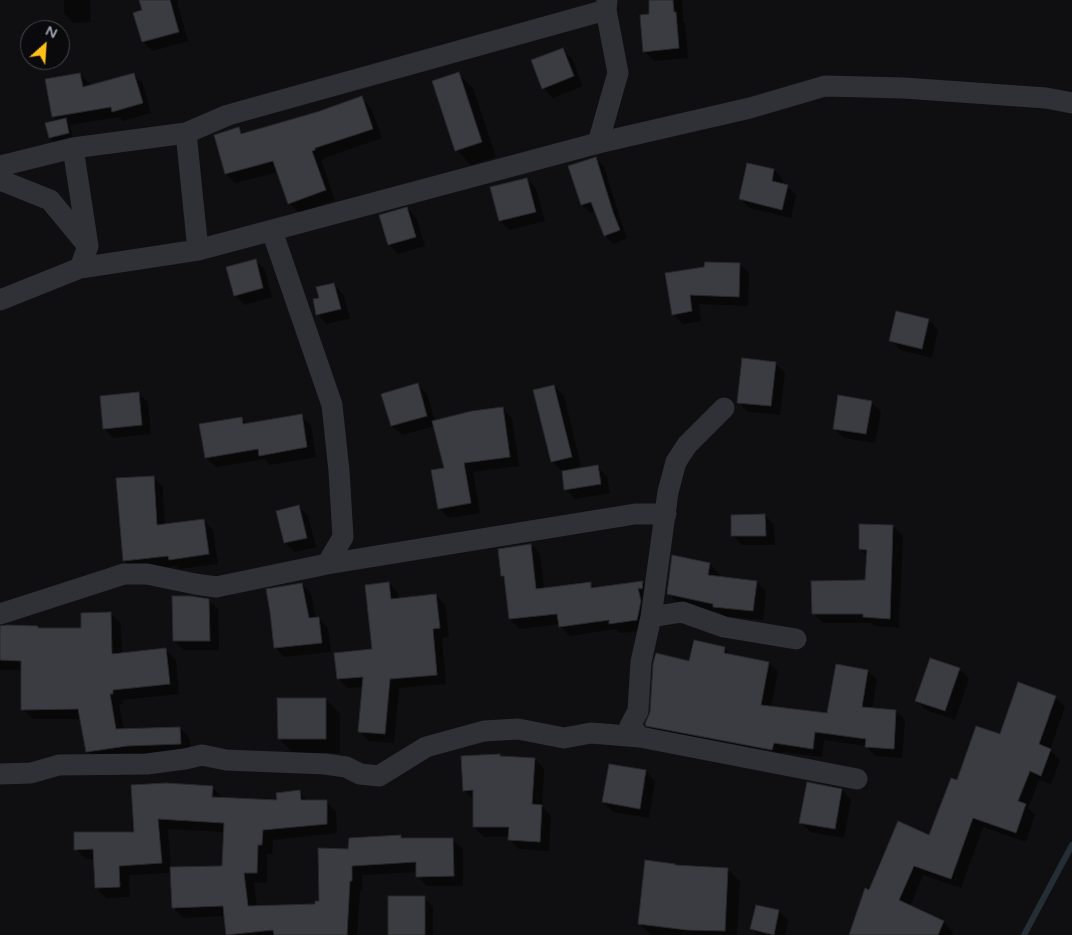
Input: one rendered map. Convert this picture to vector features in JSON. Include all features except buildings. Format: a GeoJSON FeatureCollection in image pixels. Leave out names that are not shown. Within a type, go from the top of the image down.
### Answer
{"type":"FeatureCollection","features":[{"type":"Feature","properties":{"kind":"street"},"geometry":{"type":"LineString","coordinates":[[0,166],[73,148],[186,133],[228,115],[607,5],[618,72],[598,143]]}},
{"type":"Feature","properties":{"kind":"street"},"geometry":{"type":"LineString","coordinates":[[0,300],[80,268],[198,250],[598,143],[750,108],[825,86],[904,88],[1046,98],[1072,103]]}},
{"type":"Feature","properties":{"kind":"street"},"geometry":{"type":"LineString","coordinates":[[186,133],[198,250]]}},
{"type":"Feature","properties":{"kind":"street"},"geometry":{"type":"LineString","coordinates":[[73,148],[88,246],[80,268]]}},
{"type":"Feature","properties":{"kind":"street"},"geometry":{"type":"LineString","coordinates":[[0,180],[50,200],[88,246]]}},
{"type":"Feature","properties":{"kind":"street"},"geometry":{"type":"LineString","coordinates":[[272,231],[332,405],[343,537],[327,564]]}},
{"type":"Feature","properties":{"kind":"street"},"geometry":{"type":"LineString","coordinates":[[640,737],[630,726],[638,710],[641,662],[651,616],[668,492],[676,462],[687,445],[724,408]]}},
{"type":"Feature","properties":{"kind":"street"},"geometry":{"type":"LineString","coordinates":[[0,614],[124,574],[147,574],[195,584],[216,586],[327,564],[635,514],[666,514]]}},
{"type":"Feature","properties":{"kind":"street"},"geometry":{"type":"LineString","coordinates":[[651,616],[682,612],[724,627],[796,639]]}},
{"type":"Feature","properties":{"kind":"street"},"geometry":{"type":"LineString","coordinates":[[0,774],[31,773],[59,765],[146,764],[202,755],[226,760],[325,764],[346,767],[360,774],[379,776],[426,747],[484,731],[518,728],[564,738],[591,733],[640,737],[857,779]]}},
{"type":"Feature","properties":{"kind":"waterway"},"geometry":{"type":"LineString","coordinates":[[1024,935],[1072,845]]}}]}
